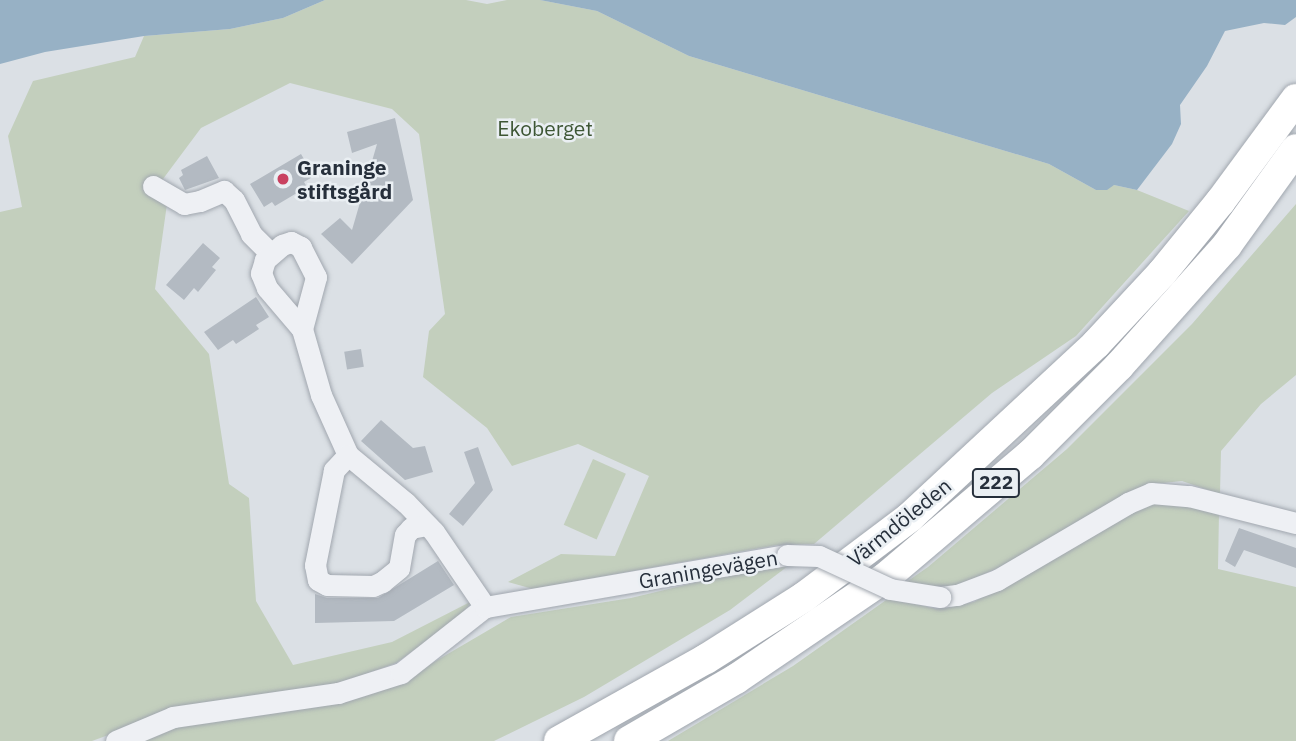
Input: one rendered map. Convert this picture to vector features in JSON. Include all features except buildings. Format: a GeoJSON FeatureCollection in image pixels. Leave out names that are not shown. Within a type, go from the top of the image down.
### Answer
{"type":"FeatureCollection","features":[{"type":"Feature","properties":{"kind":"highway","name":"Värmdöleden"},"geometry":{"type":"LineString","coordinates":[[559,741],[607,717],[717,653],[804,597],[911,517],[1105,334],[1220,202],[1294,102]]}},
{"type":"Feature","properties":{"kind":"highway","name":"Värmdöleden"},"geometry":{"type":"LineString","coordinates":[[629,741],[736,679],[886,577],[1030,455],[1119,366],[1227,245],[1296,149]]}},
{"type":"Feature","properties":{"kind":"street"},"geometry":{"type":"LineString","coordinates":[[153,186],[184,204],[224,191],[234,201],[251,234],[271,254]]}},
{"type":"Feature","properties":{"kind":"street"},"geometry":{"type":"LineString","coordinates":[[302,328],[316,288],[313,266],[301,247],[291,242],[265,260],[261,273],[267,288],[302,328],[321,394],[348,455],[407,503],[427,525],[485,607]]}},
{"type":"Feature","properties":{"kind":"street"},"geometry":{"type":"LineString","coordinates":[[348,455],[334,470],[315,565],[318,580],[327,585],[373,586],[382,582],[399,568],[405,536],[411,528],[427,525]]}},
{"type":"Feature","properties":{"kind":"street","name":"Graningevägen"},"geometry":{"type":"LineString","coordinates":[[116,741],[173,717],[338,693],[401,673],[485,607],[788,555],[819,555],[890,589],[940,597],[957,595],[997,580],[1128,503],[1151,493],[1169,493],[1200,499],[1296,523]]}},
{"type":"Feature","properties":{"kind":"green space","name":"Ekoberget"},"geometry":{"type":"Polygon","coordinates":[[[325,0],[466,0],[487,4],[507,0],[540,0],[597,11],[689,56],[1049,164],[1096,190],[1114,185],[1137,190],[1189,211],[1076,336],[992,393],[814,544],[777,545],[533,589],[508,582],[561,554],[615,556],[649,476],[578,444],[512,466],[487,428],[423,377],[429,331],[445,314],[419,134],[392,109],[290,83],[201,128],[163,179],[167,204],[155,289],[209,354],[229,484],[249,498],[256,601],[293,665],[392,642],[472,601],[459,618],[396,663],[321,690],[177,710],[92,741],[0,741],[0,212],[22,207],[8,136],[33,81],[135,57],[144,36],[230,29],[283,18],[325,0]]]}},
{"type":"Feature","properties":{"kind":"green space"},"geometry":{"type":"Polygon","coordinates":[[[1296,204],[1296,375],[1261,404],[1221,451],[1220,494],[1182,481],[1153,484],[1000,567],[950,589],[905,583],[928,567],[1067,449],[1192,324],[1296,204]]]}},
{"type":"Feature","properties":{"kind":"green space"},"geometry":{"type":"Polygon","coordinates":[[[593,459],[626,474],[597,539],[564,525],[593,459]]]}},
{"type":"Feature","properties":{"kind":"green space"},"geometry":{"type":"Polygon","coordinates":[[[1171,499],[1219,512],[1218,569],[1296,587],[1296,741],[668,741],[793,666],[889,598],[937,609],[974,602],[1132,508],[1171,499]]]}},
{"type":"Feature","properties":{"kind":"green space"},"geometry":{"type":"Polygon","coordinates":[[[768,565],[788,566],[730,610],[584,697],[494,741],[136,741],[176,725],[405,679],[511,617],[631,598],[768,565]]]}},
{"type":"Feature","properties":{"kind":"water"},"geometry":{"type":"Polygon","coordinates":[[[0,0],[325,0],[283,18],[230,29],[144,36],[45,52],[0,64],[0,0]]]}},
{"type":"Feature","properties":{"kind":"water"},"geometry":{"type":"Polygon","coordinates":[[[540,0],[1296,0],[1296,17],[1285,25],[1264,23],[1225,31],[1207,66],[1180,105],[1181,124],[1172,144],[1137,190],[1114,185],[1107,190],[1096,190],[1049,164],[689,56],[597,11],[540,0]]]}},
{"type":"Feature","properties":{"kind":"place","name":"Graninge stiftsgård"},"geometry":{"type":"Point","coordinates":[283,179]}}]}
